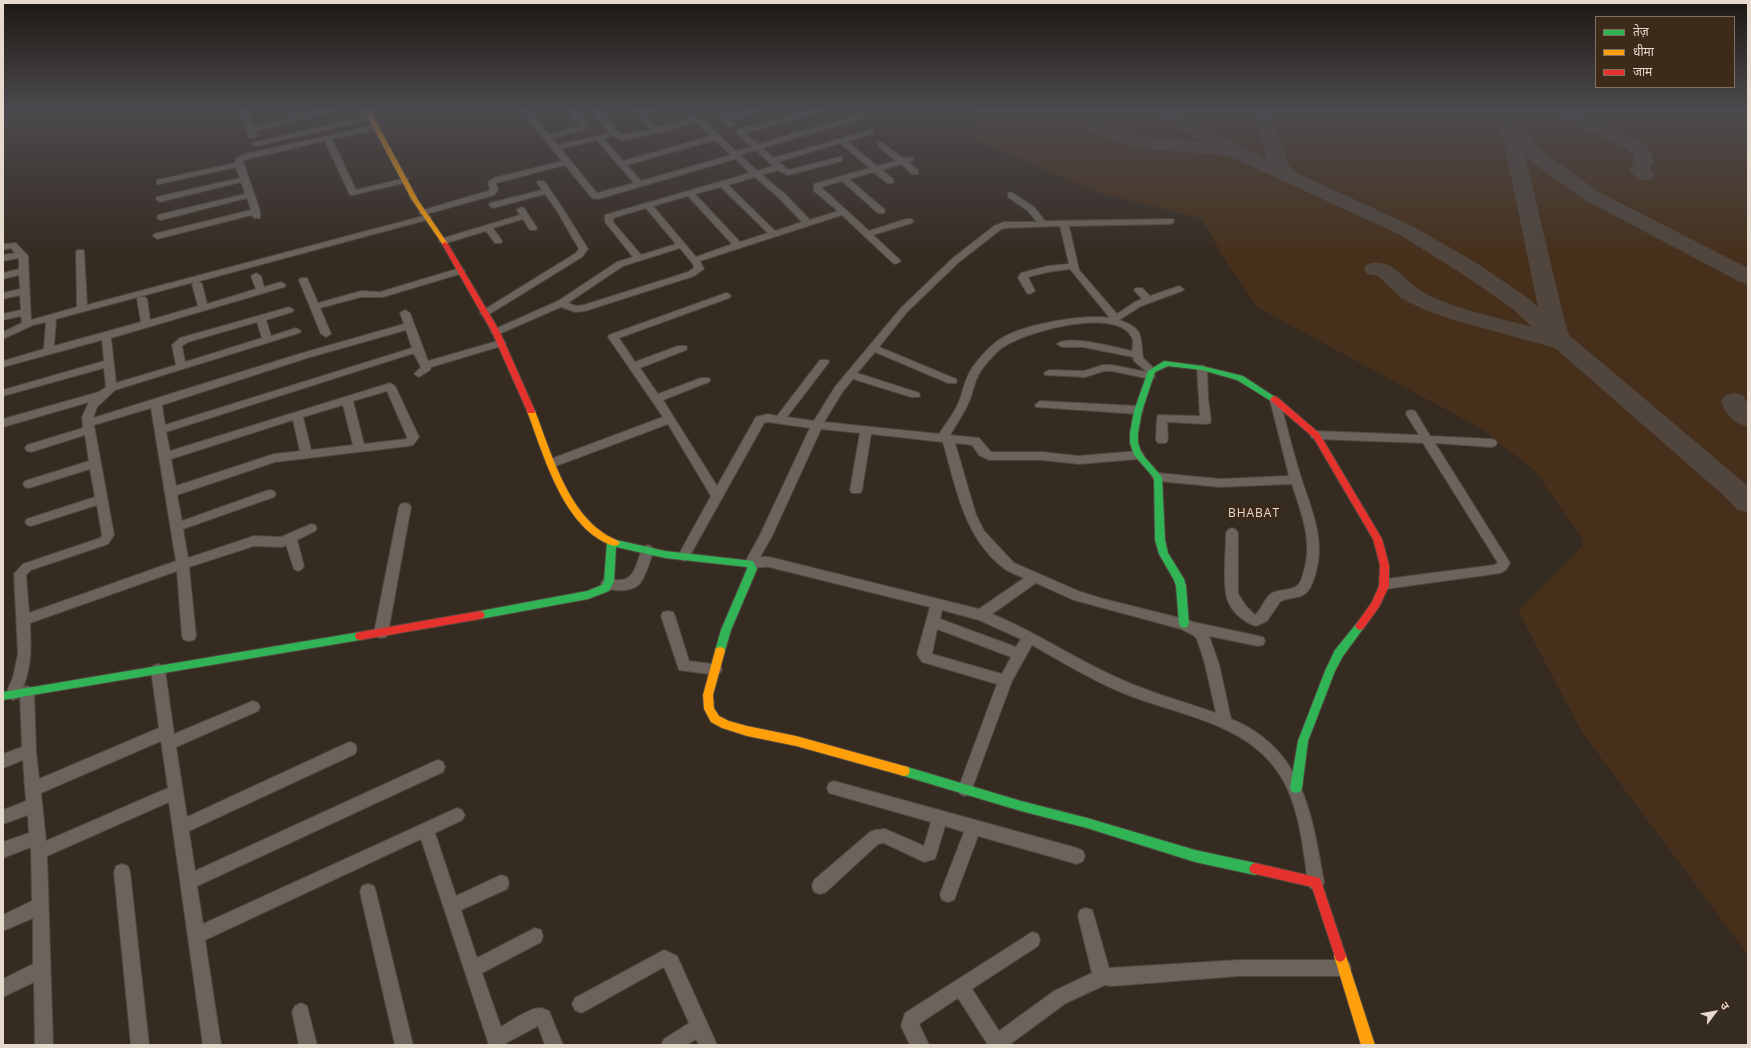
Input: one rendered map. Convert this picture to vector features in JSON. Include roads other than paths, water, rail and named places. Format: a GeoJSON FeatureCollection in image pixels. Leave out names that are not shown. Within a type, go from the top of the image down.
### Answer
{"type":"FeatureCollection","features":[{"type":"Feature","properties":{"kind":"street"},"geometry":{"type":"LineString","coordinates":[[157,236],[257,214],[239,164],[239,160],[241,159]]}},
{"type":"Feature","properties":{"kind":"street"},"geometry":{"type":"LineString","coordinates":[[337,159],[353,193],[405,180]]}},
{"type":"Feature","properties":{"kind":"street"},"geometry":{"type":"LineString","coordinates":[[393,159],[425,215],[443,241],[496,332],[517,377],[562,488],[579,517],[590,529],[612,542],[648,550],[750,564],[762,561],[769,562],[981,615],[998,621],[1130,690],[1224,722],[1248,734],[1260,744],[1277,760],[1289,775],[1296,788],[1303,809],[1316,882],[1368,1045]]}},
{"type":"Feature","properties":{"kind":"street"},"geometry":{"type":"LineString","coordinates":[[564,159],[595,196],[604,195],[723,159]]}},
{"type":"Feature","properties":{"kind":"street"},"geometry":{"type":"LineString","coordinates":[[616,159],[639,184]]}},
{"type":"Feature","properties":{"kind":"street"},"geometry":{"type":"LineString","coordinates":[[620,164],[638,159]]}},
{"type":"Feature","properties":{"kind":"street"},"geometry":{"type":"LineString","coordinates":[[740,159],[782,196],[808,223]]}},
{"type":"Feature","properties":{"kind":"street"},"geometry":{"type":"LineString","coordinates":[[771,160],[788,174],[839,159]]}},
{"type":"Feature","properties":{"kind":"street"},"geometry":{"type":"LineString","coordinates":[[863,159],[890,181]]}},
{"type":"Feature","properties":{"kind":"street"},"geometry":{"type":"LineString","coordinates":[[896,261],[816,187],[818,185],[906,160],[915,172]]}},
{"type":"Feature","properties":{"kind":"street"},"geometry":{"type":"LineString","coordinates":[[3,336],[30,324],[50,318],[425,215],[491,193],[494,190],[492,184],[494,181],[566,162]]}},
{"type":"Feature","properties":{"kind":"street"},"geometry":{"type":"LineString","coordinates":[[160,182],[239,164]]}},
{"type":"Feature","properties":{"kind":"street"},"geometry":{"type":"LineString","coordinates":[[638,257],[608,217],[779,167]]}},
{"type":"Feature","properties":{"kind":"street"},"geometry":{"type":"LineString","coordinates":[[843,178],[881,211]]}},
{"type":"Feature","properties":{"kind":"street"},"geometry":{"type":"LineString","coordinates":[[160,199],[244,179]]}},
{"type":"Feature","properties":{"kind":"street"},"geometry":{"type":"LineString","coordinates":[[724,184],[774,234]]}},
{"type":"Feature","properties":{"kind":"street"},"geometry":{"type":"LineString","coordinates":[[485,313],[579,255],[584,249],[561,210],[544,187],[493,205]]}},
{"type":"Feature","properties":{"kind":"street"},"geometry":{"type":"LineString","coordinates":[[690,194],[738,245]]}},
{"type":"Feature","properties":{"kind":"street"},"geometry":{"type":"LineString","coordinates":[[1010,194],[1031,209],[1043,224]]}},
{"type":"Feature","properties":{"kind":"street"},"geometry":{"type":"LineString","coordinates":[[162,217],[250,195]]}},
{"type":"Feature","properties":{"kind":"street"},"geometry":{"type":"LineString","coordinates":[[561,303],[575,308],[585,308],[691,274],[699,269],[695,260],[648,205]]}},
{"type":"Feature","properties":{"kind":"street"},"geometry":{"type":"LineString","coordinates":[[695,260],[844,212]]}},
{"type":"Feature","properties":{"kind":"street"},"geometry":{"type":"LineString","coordinates":[[443,241],[488,227],[523,213],[533,228]]}},
{"type":"Feature","properties":{"kind":"street"},"geometry":{"type":"LineString","coordinates":[[866,234],[909,221]]}},
{"type":"Feature","properties":{"kind":"street"},"geometry":{"type":"LineString","coordinates":[[1170,221],[1004,225],[997,228],[956,260],[918,296],[851,375],[827,407],[817,425],[766,536],[750,564],[752,569],[726,630],[708,695],[709,709],[715,719],[726,724],[817,746],[1021,806],[1087,823],[1195,856],[1316,882]]}},
{"type":"Feature","properties":{"kind":"street"},"geometry":{"type":"LineString","coordinates":[[1064,224],[1073,266],[1077,275],[1113,320],[1136,336],[1138,340],[1137,355],[1140,362],[1151,374]]}},
{"type":"Feature","properties":{"kind":"street"},"geometry":{"type":"LineString","coordinates":[[488,227],[498,241]]}},
{"type":"Feature","properties":{"kind":"street"},"geometry":{"type":"LineString","coordinates":[[3,247],[13,245],[23,256],[22,271],[24,312],[26,322],[30,324]]}},
{"type":"Feature","properties":{"kind":"street"},"geometry":{"type":"LineString","coordinates":[[496,332],[561,303],[620,264],[638,257],[681,245]]}},
{"type":"Feature","properties":{"kind":"street"},"geometry":{"type":"LineString","coordinates":[[80,252],[82,309]]}},
{"type":"Feature","properties":{"kind":"street"},"geometry":{"type":"LineString","coordinates":[[3,258],[16,255],[23,256]]}},
{"type":"Feature","properties":{"kind":"street"},"geometry":{"type":"LineString","coordinates":[[1030,291],[1024,275],[1048,269],[1073,266]]}},
{"type":"Feature","properties":{"kind":"street"},"geometry":{"type":"LineString","coordinates":[[3,276],[22,271]]}},
{"type":"Feature","properties":{"kind":"street"},"geometry":{"type":"LineString","coordinates":[[315,307],[361,294],[380,295],[460,271]]}},
{"type":"Feature","properties":{"kind":"street"},"geometry":{"type":"LineString","coordinates":[[256,276],[261,291]]}},
{"type":"Feature","properties":{"kind":"street"},"geometry":{"type":"LineString","coordinates":[[304,280],[326,334]]}},
{"type":"Feature","properties":{"kind":"street"},"geometry":{"type":"LineString","coordinates":[[197,284],[203,308]]}},
{"type":"Feature","properties":{"kind":"street"},"geometry":{"type":"LineString","coordinates":[[3,364],[281,285]]}},
{"type":"Feature","properties":{"kind":"street"},"geometry":{"type":"LineString","coordinates":[[1180,289],[1132,307],[1113,320],[1077,321],[1019,334],[1006,340],[984,361],[974,374],[961,409],[945,438],[970,516],[977,529],[999,556],[1010,566],[1074,595],[1100,603],[1258,641]]}},
{"type":"Feature","properties":{"kind":"street"},"geometry":{"type":"LineString","coordinates":[[1139,290],[1148,300]]}},
{"type":"Feature","properties":{"kind":"street"},"geometry":{"type":"LineString","coordinates":[[3,296],[24,291]]}},
{"type":"Feature","properties":{"kind":"street"},"geometry":{"type":"LineString","coordinates":[[717,496],[670,419],[613,337],[726,296]]}},
{"type":"Feature","properties":{"kind":"street"},"geometry":{"type":"LineString","coordinates":[[142,299],[146,324]]}},
{"type":"Feature","properties":{"kind":"street"},"geometry":{"type":"LineString","coordinates":[[181,366],[177,345],[180,342],[288,310]]}},
{"type":"Feature","properties":{"kind":"street"},"geometry":{"type":"LineString","coordinates":[[3,317],[24,312]]}},
{"type":"Feature","properties":{"kind":"street"},"geometry":{"type":"LineString","coordinates":[[405,314],[418,351],[426,365]]}},
{"type":"Feature","properties":{"kind":"street"},"geometry":{"type":"LineString","coordinates":[[49,351],[50,318]]}},
{"type":"Feature","properties":{"kind":"street"},"geometry":{"type":"LineString","coordinates":[[261,318],[267,340]]}},
{"type":"Feature","properties":{"kind":"street"},"geometry":{"type":"LineString","coordinates":[[31,448],[88,426],[156,403],[303,356],[409,326]]}},
{"type":"Feature","properties":{"kind":"street"},"geometry":{"type":"LineString","coordinates":[[3,423],[296,331]]}},
{"type":"Feature","properties":{"kind":"street"},"geometry":{"type":"LineString","coordinates":[[41,1044],[42,969],[38,844],[29,751],[15,694],[25,654],[20,574],[27,567],[99,543],[108,538],[88,426],[88,410],[106,391],[109,363],[105,336]]}},
{"type":"Feature","properties":{"kind":"street"},"geometry":{"type":"LineString","coordinates":[[426,365],[501,343]]}},
{"type":"Feature","properties":{"kind":"street"},"geometry":{"type":"LineString","coordinates":[[1062,344],[1083,344],[1137,355]]}},
{"type":"Feature","properties":{"kind":"street"},"geometry":{"type":"LineString","coordinates":[[634,366],[682,348]]}},
{"type":"Feature","properties":{"kind":"street"},"geometry":{"type":"LineString","coordinates":[[873,348],[952,380]]}},
{"type":"Feature","properties":{"kind":"street"},"geometry":{"type":"LineString","coordinates":[[160,430],[410,350],[418,351]]}},
{"type":"Feature","properties":{"kind":"street"},"geometry":{"type":"LineString","coordinates":[[779,420],[824,362]]}},
{"type":"Feature","properties":{"kind":"street"},"geometry":{"type":"LineString","coordinates":[[3,393],[109,363]]}},
{"type":"Feature","properties":{"kind":"street"},"geometry":{"type":"LineString","coordinates":[[1296,480],[1220,483],[1158,477],[1138,455],[1134,441],[1138,410],[1151,374],[1167,363],[1202,368],[1240,378],[1275,400],[1316,435],[1377,539],[1381,549],[1385,567],[1386,584],[1382,596],[1375,608],[1340,653],[1330,671],[1303,741],[1296,788]]}},
{"type":"Feature","properties":{"kind":"street"},"geometry":{"type":"LineString","coordinates":[[420,374],[426,368],[426,365]]}},
{"type":"Feature","properties":{"kind":"street"},"geometry":{"type":"LineString","coordinates":[[1049,372],[1085,374],[1108,368],[1151,374]]}},
{"type":"Feature","properties":{"kind":"street"},"geometry":{"type":"LineString","coordinates":[[1162,440],[1162,418],[1206,420],[1203,399],[1202,368]]}},
{"type":"Feature","properties":{"kind":"street"},"geometry":{"type":"LineString","coordinates":[[851,375],[916,395]]}},
{"type":"Feature","properties":{"kind":"street"},"geometry":{"type":"LineString","coordinates":[[656,399],[705,380]]}},
{"type":"Feature","properties":{"kind":"street"},"geometry":{"type":"LineString","coordinates":[[164,457],[390,386],[413,437],[409,442],[359,447],[261,461],[172,492]]}},
{"type":"Feature","properties":{"kind":"street"},"geometry":{"type":"LineString","coordinates":[[347,400],[359,447]]}},
{"type":"Feature","properties":{"kind":"street"},"geometry":{"type":"LineString","coordinates":[[1232,534],[1233,598],[1248,617],[1256,621],[1262,617],[1275,598],[1283,594],[1299,591],[1303,588],[1313,566],[1315,547],[1312,527],[1296,480],[1275,400]]}},
{"type":"Feature","properties":{"kind":"street"},"geometry":{"type":"LineString","coordinates":[[156,403],[183,564],[189,636]]}},
{"type":"Feature","properties":{"kind":"street"},"geometry":{"type":"LineString","coordinates":[[1040,405],[1138,410]]}},
{"type":"Feature","properties":{"kind":"street"},"geometry":{"type":"LineString","coordinates":[[1386,584],[1497,570],[1502,567],[1504,563],[1425,439],[1411,414]]}},
{"type":"Feature","properties":{"kind":"street"},"geometry":{"type":"LineString","coordinates":[[297,415],[306,454]]}},
{"type":"Feature","properties":{"kind":"street"},"geometry":{"type":"LineString","coordinates":[[684,556],[760,420],[768,418],[817,425],[975,441],[980,445],[983,452],[989,456],[1042,456],[1079,460],[1138,455]]}},
{"type":"Feature","properties":{"kind":"street"},"geometry":{"type":"LineString","coordinates":[[552,463],[670,419]]}},
{"type":"Feature","properties":{"kind":"street"},"geometry":{"type":"LineString","coordinates":[[856,490],[866,430]]}},
{"type":"Feature","properties":{"kind":"street"},"geometry":{"type":"LineString","coordinates":[[1316,435],[1491,443]]}},
{"type":"Feature","properties":{"kind":"street"},"geometry":{"type":"LineString","coordinates":[[29,484],[95,463]]}},
{"type":"Feature","properties":{"kind":"street"},"geometry":{"type":"LineString","coordinates":[[1158,477],[1158,531],[1161,547],[1179,580],[1188,625],[1203,636],[1212,664],[1224,722]]}},
{"type":"Feature","properties":{"kind":"street"},"geometry":{"type":"LineString","coordinates":[[177,527],[270,494]]}},
{"type":"Feature","properties":{"kind":"street"},"geometry":{"type":"LineString","coordinates":[[31,522],[102,499]]}},
{"type":"Feature","properties":{"kind":"street"},"geometry":{"type":"LineString","coordinates":[[381,633],[405,507]]}},
{"type":"Feature","properties":{"kind":"street"},"geometry":{"type":"LineString","coordinates":[[24,620],[254,540],[266,540],[276,543],[291,539],[311,528]]}},
{"type":"Feature","properties":{"kind":"street"},"geometry":{"type":"LineString","coordinates":[[291,539],[298,566]]}},
{"type":"Feature","properties":{"kind":"street"},"geometry":{"type":"LineString","coordinates":[[15,694],[381,633],[588,595],[606,588],[609,581],[612,542]]}},
{"type":"Feature","properties":{"kind":"street"},"geometry":{"type":"LineString","coordinates":[[607,584],[626,585],[636,580],[648,550]]}},
{"type":"Feature","properties":{"kind":"street"},"geometry":{"type":"LineString","coordinates":[[981,615],[1035,577]]}},
{"type":"Feature","properties":{"kind":"street"},"geometry":{"type":"LineString","coordinates":[[938,604],[924,654],[927,658],[1005,681]]}},
{"type":"Feature","properties":{"kind":"street"},"geometry":{"type":"LineString","coordinates":[[668,616],[684,666],[715,669]]}},
{"type":"Feature","properties":{"kind":"street"},"geometry":{"type":"LineString","coordinates":[[932,622],[1019,654]]}},
{"type":"Feature","properties":{"kind":"street"},"geometry":{"type":"LineString","coordinates":[[965,789],[1005,681],[1029,638]]}},
{"type":"Feature","properties":{"kind":"street"},"geometry":{"type":"LineString","coordinates":[[158,670],[212,1045]]}},
{"type":"Feature","properties":{"kind":"street"},"geometry":{"type":"LineString","coordinates":[[3,817],[33,797],[167,738],[253,707]]}},
{"type":"Feature","properties":{"kind":"street"},"geometry":{"type":"LineString","coordinates":[[181,827],[350,749]]}},
{"type":"Feature","properties":{"kind":"street"},"geometry":{"type":"LineString","coordinates":[[3,761],[29,751]]}},
{"type":"Feature","properties":{"kind":"street"},"geometry":{"type":"LineString","coordinates":[[189,882],[438,767]]}},
{"type":"Feature","properties":{"kind":"street"},"geometry":{"type":"LineString","coordinates":[[834,788],[1077,856]]}},
{"type":"Feature","properties":{"kind":"street"},"geometry":{"type":"LineString","coordinates":[[3,850],[38,844],[176,792]]}},
{"type":"Feature","properties":{"kind":"street"},"geometry":{"type":"LineString","coordinates":[[197,935],[456,815]]}},
{"type":"Feature","properties":{"kind":"street"},"geometry":{"type":"LineString","coordinates":[[820,886],[875,837],[885,836],[924,854],[929,854],[940,817]]}},
{"type":"Feature","properties":{"kind":"street"},"geometry":{"type":"LineString","coordinates":[[948,894],[974,827]]}},
{"type":"Feature","properties":{"kind":"street"},"geometry":{"type":"LineString","coordinates":[[426,830],[497,1042],[538,1016],[543,1017],[554,1045]]}},
{"type":"Feature","properties":{"kind":"street"},"geometry":{"type":"LineString","coordinates":[[122,872],[140,1045]]}},
{"type":"Feature","properties":{"kind":"street"},"geometry":{"type":"LineString","coordinates":[[452,906],[501,883]]}},
{"type":"Feature","properties":{"kind":"street"},"geometry":{"type":"LineString","coordinates":[[368,892],[404,1045]]}},
{"type":"Feature","properties":{"kind":"street"},"geometry":{"type":"LineString","coordinates":[[3,923],[40,906]]}},
{"type":"Feature","properties":{"kind":"street"},"geometry":{"type":"LineString","coordinates":[[1086,916],[1099,968],[1104,976]]}},
{"type":"Feature","properties":{"kind":"street"},"geometry":{"type":"LineString","coordinates":[[473,969],[535,936]]}},
{"type":"Feature","properties":{"kind":"street"},"geometry":{"type":"LineString","coordinates":[[920,1045],[910,1026],[911,1019],[1032,940]]}},
{"type":"Feature","properties":{"kind":"street"},"geometry":{"type":"LineString","coordinates":[[581,1004],[664,958],[671,962],[708,1045]]}},
{"type":"Feature","properties":{"kind":"street"},"geometry":{"type":"LineString","coordinates":[[961,987],[997,1044],[1060,997],[1104,976],[1239,968],[1343,968]]}},
{"type":"Feature","properties":{"kind":"street"},"geometry":{"type":"LineString","coordinates":[[3,988],[42,969]]}},
{"type":"Feature","properties":{"kind":"street"},"geometry":{"type":"LineString","coordinates":[[301,1012],[308,1045]]}},
{"type":"Feature","properties":{"kind":"street"},"geometry":{"type":"LineString","coordinates":[[670,1045],[700,1027]]}},
{"type":"Feature","properties":{"kind":"district","name":"BHABAT"},"geometry":{"type":"Point","coordinates":[1254,514]}}]}
